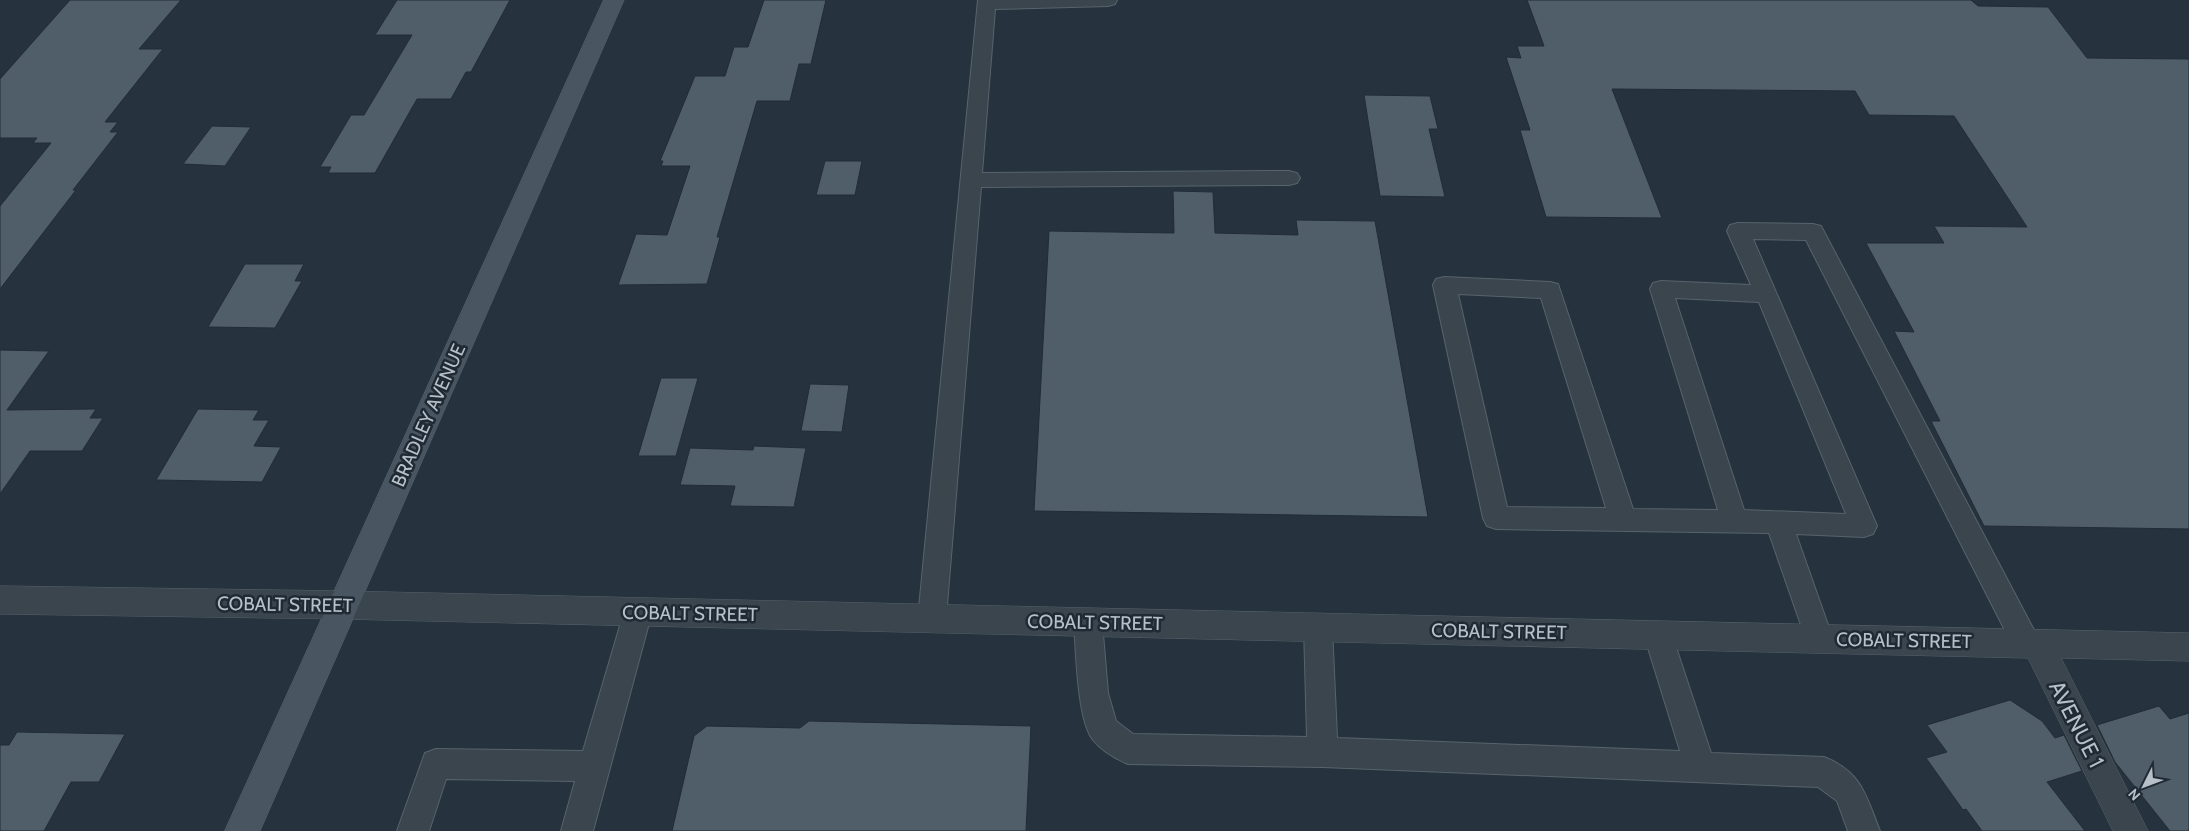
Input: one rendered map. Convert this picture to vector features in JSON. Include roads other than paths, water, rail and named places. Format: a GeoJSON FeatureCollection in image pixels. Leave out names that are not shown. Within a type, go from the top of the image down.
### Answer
{"type":"FeatureCollection","features":[{"type":"Feature","properties":{"kind":"street","name":"BRADLEY AVENUE"},"geometry":{"type":"LineString","coordinates":[[242,831],[614,0]]}},
{"type":"Feature","properties":{"kind":"street","name":"COBALT STREET"},"geometry":{"type":"LineString","coordinates":[[0,600],[342,605],[2189,647]]}},
{"type":"Feature","properties":{"kind":"street","name":"AVENUE 1"},"geometry":{"type":"LineString","coordinates":[[2032,643],[2131,831]]}},
{"type":"Feature","properties":{"kind":"lane"},"geometry":{"type":"LineString","coordinates":[[932,618],[986,2],[1108,0]]}},
{"type":"Feature","properties":{"kind":"lane"},"geometry":{"type":"LineString","coordinates":[[970,180],[1289,178]]}},
{"type":"Feature","properties":{"kind":"lane"},"geometry":{"type":"LineString","coordinates":[[1623,520],[1550,290],[1444,285],[1496,518],[1735,522],[1778,522],[1864,526],[1767,294],[1738,231],[1813,232],[2032,643]]}},
{"type":"Feature","properties":{"kind":"lane"},"geometry":{"type":"LineString","coordinates":[[1735,522],[1661,289],[1767,294]]}},
{"type":"Feature","properties":{"kind":"lane"},"geometry":{"type":"LineString","coordinates":[[1778,522],[1819,638]]}},
{"type":"Feature","properties":{"kind":"lane"},"geometry":{"type":"LineString","coordinates":[[577,831],[638,612]]}},
{"type":"Feature","properties":{"kind":"lane"},"geometry":{"type":"LineString","coordinates":[[1088,622],[1093,693],[1103,730],[1128,748],[1323,752],[1824,772],[1848,791],[1864,831]]}},
{"type":"Feature","properties":{"kind":"lane"},"geometry":{"type":"LineString","coordinates":[[1318,627],[1323,752]]}},
{"type":"Feature","properties":{"kind":"lane"},"geometry":{"type":"LineString","coordinates":[[1658,635],[1700,767]]}},
{"type":"Feature","properties":{"kind":"lane"},"geometry":{"type":"LineString","coordinates":[[412,831],[436,764],[594,766]]}}]}
